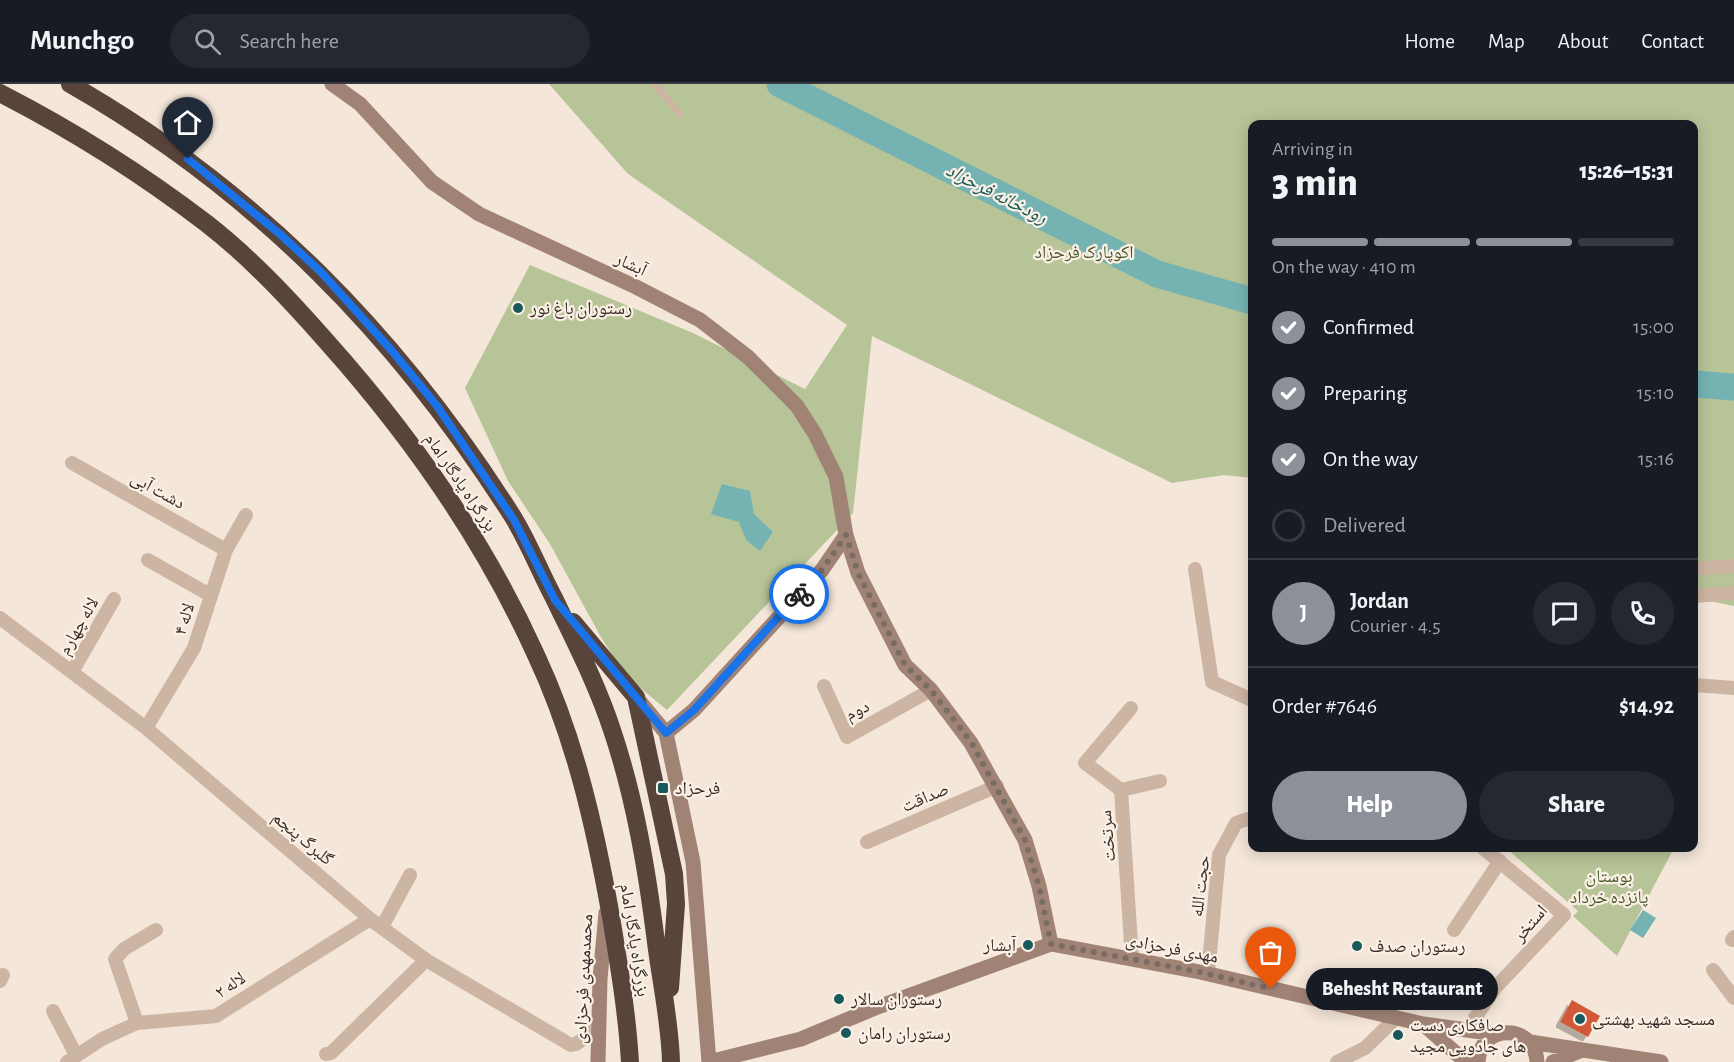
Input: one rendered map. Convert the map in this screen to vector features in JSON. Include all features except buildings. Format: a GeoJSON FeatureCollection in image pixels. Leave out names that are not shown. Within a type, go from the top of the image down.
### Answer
{"type":"FeatureCollection","features":[{"type":"Feature","properties":{"kind":"highway","name":"بزرگراه یادگار امام"},"geometry":{"type":"LineString","coordinates":[[70,84],[205,172],[244,202],[321,272],[393,352],[437,406],[514,520],[591,674],[628,783],[649,892],[671,1062]]}},
{"type":"Feature","properties":{"kind":"highway","name":"بزرگراه یادگار امام"},"geometry":{"type":"LineString","coordinates":[[0,93],[89,143],[206,223],[253,263],[294,304],[360,379],[430,470],[504,588],[537,657],[573,752],[589,804],[608,898],[621,977],[630,1062]]}},
{"type":"Feature","properties":{"kind":"highway"},"geometry":{"type":"LineString","coordinates":[[0,108],[55,124]]}},
{"type":"Feature","properties":{"kind":"highway"},"geometry":{"type":"LineString","coordinates":[[555,600],[636,697],[674,874],[676,904],[667,1027]]}},
{"type":"Feature","properties":{"kind":"street","name":"آبشار"},"geometry":{"type":"LineString","coordinates":[[332,84],[360,104],[432,182],[479,214],[636,287],[700,320],[748,357],[797,406],[815,434],[836,477],[846,535],[858,573],[905,665],[931,690],[971,742],[1025,840],[1039,886],[1051,944]]}},
{"type":"Feature","properties":{"kind":"street","name":"دشت آبی"},"geometry":{"type":"LineString","coordinates":[[72,463],[226,549]]}},
{"type":"Feature","properties":{"kind":"street","name":"لاله ۴"},"geometry":{"type":"LineString","coordinates":[[146,728],[194,648],[226,549],[246,515]]}},
{"type":"Feature","properties":{"kind":"street"},"geometry":{"type":"LineString","coordinates":[[666,733],[694,710],[822,570],[846,535]]}},
{"type":"Feature","properties":{"kind":"street"},"geometry":{"type":"LineString","coordinates":[[148,560],[210,595]]}},
{"type":"Feature","properties":{"kind":"street"},"geometry":{"type":"LineString","coordinates":[[1698,569],[1734,566]]}},
{"type":"Feature","properties":{"kind":"street"},"geometry":{"type":"LineString","coordinates":[[1195,569],[1212,682],[1248,698]]}},
{"type":"Feature","properties":{"kind":"street"},"geometry":{"type":"LineString","coordinates":[[1698,596],[1734,592]]}},
{"type":"Feature","properties":{"kind":"street","name":"لاله چهارم"},"geometry":{"type":"LineString","coordinates":[[72,672],[114,599]]}},
{"type":"Feature","properties":{"kind":"street","name":"گلبرگ پنجم"},"geometry":{"type":"LineString","coordinates":[[0,618],[146,728],[376,923],[426,960],[571,1044],[576,1044],[599,1027]]}},
{"type":"Feature","properties":{"kind":"street"},"geometry":{"type":"LineString","coordinates":[[1698,685],[1734,688]]}},
{"type":"Feature","properties":{"kind":"street","name":"دوم"},"geometry":{"type":"LineString","coordinates":[[824,686],[847,737],[931,690]]}},
{"type":"Feature","properties":{"kind":"street"},"geometry":{"type":"LineString","coordinates":[[636,697],[666,733],[693,862],[709,1062],[801,1039],[875,1008],[1051,944]]}},
{"type":"Feature","properties":{"kind":"street","name":"سرتخت"},"geometry":{"type":"LineString","coordinates":[[1131,708],[1085,763],[1121,790],[1132,959]]}},
{"type":"Feature","properties":{"kind":"street"},"geometry":{"type":"LineString","coordinates":[[1121,790],[1160,781]]}},
{"type":"Feature","properties":{"kind":"street","name":"صداقت"},"geometry":{"type":"LineString","coordinates":[[867,842],[997,786]]}},
{"type":"Feature","properties":{"kind":"street","name":"حجت الله"},"geometry":{"type":"LineString","coordinates":[[1208,974],[1219,855],[1236,823],[1248,819]]}},
{"type":"Feature","properties":{"kind":"street"},"geometry":{"type":"LineString","coordinates":[[1454,930],[1500,861],[1488,852]]}},
{"type":"Feature","properties":{"kind":"street","name":"استخر"},"geometry":{"type":"LineString","coordinates":[[1467,1030],[1496,988],[1564,915],[1500,861]]}},
{"type":"Feature","properties":{"kind":"street"},"geometry":{"type":"LineString","coordinates":[[376,923],[410,875]]}},
{"type":"Feature","properties":{"kind":"street","name":"محمدمهدی فرحزادی"},"geometry":{"type":"LineString","coordinates":[[598,1062],[600,979],[608,898]]}},
{"type":"Feature","properties":{"kind":"street","name":"لاله ۲"},"geometry":{"type":"LineString","coordinates":[[71,1058],[120,1029],[137,1023],[216,1016],[376,923]]}},
{"type":"Feature","properties":{"kind":"street"},"geometry":{"type":"LineString","coordinates":[[137,1023],[116,959],[124,949],[156,930]]}},
{"type":"Feature","properties":{"kind":"street","name":"مهدی فرحزادی"},"geometry":{"type":"LineString","coordinates":[[1051,944],[1208,974],[1423,1024],[1496,1034],[1514,1032],[1530,1042]]}},
{"type":"Feature","properties":{"kind":"street"},"geometry":{"type":"LineString","coordinates":[[326,1054],[331,1053],[426,960]]}},
{"type":"Feature","properties":{"kind":"street"},"geometry":{"type":"LineString","coordinates":[[1713,970],[1734,998]]}},
{"type":"Feature","properties":{"kind":"street"},"geometry":{"type":"LineString","coordinates":[[53,1011],[71,1058]]}},
{"type":"Feature","properties":{"kind":"street"},"geometry":{"type":"LineString","coordinates":[[1337,1062],[1365,1048],[1396,1018]]}},
{"type":"Feature","properties":{"kind":"street"},"geometry":{"type":"LineString","coordinates":[[1423,1024],[1466,1062]]}},
{"type":"Feature","properties":{"kind":"street"},"geometry":{"type":"LineString","coordinates":[[1478,1062],[1481,1046],[1496,1034]]}},
{"type":"Feature","properties":{"kind":"street"},"geometry":{"type":"LineString","coordinates":[[1530,1042],[1661,1062]]}},
{"type":"Feature","properties":{"kind":"street"},"geometry":{"type":"LineString","coordinates":[[1530,1042],[1536,1050],[1537,1062]]}},
{"type":"Feature","properties":{"kind":"street"},"geometry":{"type":"LineString","coordinates":[[1553,1062],[1585,1049]]}},
{"type":"Feature","properties":{"kind":"lane"},"geometry":{"type":"LineString","coordinates":[[655,84],[680,115]]}},
{"type":"Feature","properties":{"kind":"green space","name":"اکوپارک فرحزاد"},"geometry":{"type":"Polygon","coordinates":[[[549,84],[1734,84],[1734,606],[1698,599],[1698,120],[1248,120],[1248,478],[1224,475],[1172,483],[872,336],[853,513],[667,710],[626,676],[602,639],[550,544],[508,481],[465,388],[530,265],[693,333],[805,389],[847,325],[628,174],[549,84]]]}},
{"type":"Feature","properties":{"kind":"green space","name":"بوستان پانزده خرداد"},"geometry":{"type":"Polygon","coordinates":[[[1511,852],[1672,852],[1617,956],[1573,916],[1578,911],[1511,852]]]}},
{"type":"Feature","properties":{"kind":"water"},"geometry":{"type":"Polygon","coordinates":[[[722,484],[750,491],[754,514],[773,532],[760,551],[746,540],[739,522],[711,514],[722,484]]]}},
{"type":"Feature","properties":{"kind":"water"},"geometry":{"type":"Polygon","coordinates":[[[1643,910],[1656,918],[1643,938],[1630,930],[1643,910]]]}},
{"type":"Feature","properties":{"kind":"waterway","name":"رودخانه فرحزاد"},"geometry":{"type":"LineString","coordinates":[[780,84],[1157,274],[1248,300]]}},
{"type":"Feature","properties":{"kind":"waterway","name":"رودخانه فرحزاد"},"geometry":{"type":"LineString","coordinates":[[1698,384],[1734,387]]}},
{"type":"Feature","properties":{"kind":"way so far"},"geometry":{"type":"LineString","coordinates":[[799,594],[822,570],[846,535],[858,573],[905,665],[931,690],[971,742],[1003,796],[1025,840],[1039,886],[1051,944],[1200,972],[1271,989]]}},
{"type":"Feature","properties":{"kind":"place","name":"رستوران باغ نور"},"geometry":{"type":"Point","coordinates":[518,308]}},
{"type":"Feature","properties":{"kind":"place","name":"فرحزاد"},"geometry":{"type":"Point","coordinates":[663,788]}},
{"type":"Feature","properties":{"kind":"place","name":"آبشار"},"geometry":{"type":"Point","coordinates":[1028,945]}},
{"type":"Feature","properties":{"kind":"place","name":"رستوران صدف"},"geometry":{"type":"Point","coordinates":[1357,946]}},
{"type":"Feature","properties":{"kind":"place","name":"Behesht Restaurant"},"geometry":{"type":"Point","coordinates":[1271,989]}},
{"type":"Feature","properties":{"kind":"place","name":"رستوران سالار"},"geometry":{"type":"Point","coordinates":[839,999]}},
{"type":"Feature","properties":{"kind":"place","name":"مسجد شهید بهشتی"},"geometry":{"type":"Point","coordinates":[1580,1019]}},
{"type":"Feature","properties":{"kind":"place","name":"رستوران رامان"},"geometry":{"type":"Point","coordinates":[846,1033]}},
{"type":"Feature","properties":{"kind":"place","name":"صافکاری دست های جادویی مجید"},"geometry":{"type":"Point","coordinates":[1398,1035]}},
{"type":"Feature","properties":{"kind":"route"},"geometry":{"type":"LineString","coordinates":[[188,159],[244,202],[321,272],[393,352],[437,406],[514,520],[555,600],[666,733],[694,710],[799,594]]}}]}
